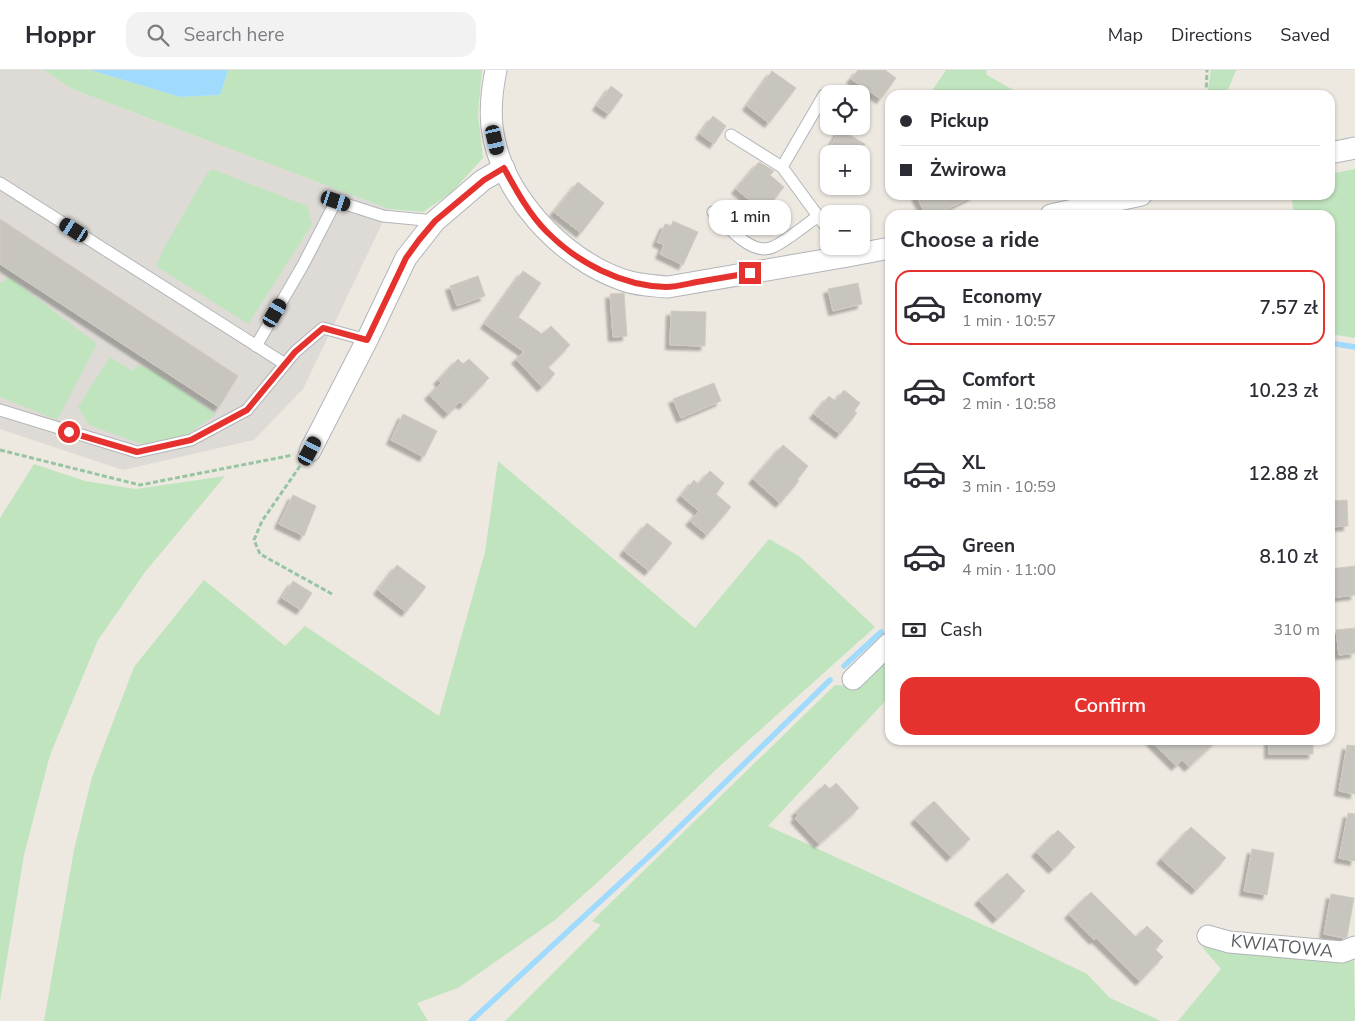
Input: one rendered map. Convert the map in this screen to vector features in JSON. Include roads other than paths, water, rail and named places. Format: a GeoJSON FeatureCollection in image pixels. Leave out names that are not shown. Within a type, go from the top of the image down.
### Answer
{"type":"FeatureCollection","features":[{"type":"Feature","properties":{"kind":"street"},"geometry":{"type":"LineString","coordinates":[[496,70],[491,110],[492,129],[504,168],[515,189],[547,232],[582,260],[624,280],[645,285],[668,287],[824,255]]}},
{"type":"Feature","properties":{"kind":"street"},"geometry":{"type":"LineString","coordinates":[[1335,152],[1355,148]]}},
{"type":"Feature","properties":{"kind":"street"},"geometry":{"type":"LineString","coordinates":[[310,451],[367,340],[406,258],[435,221],[484,180],[504,168]]}},
{"type":"Feature","properties":{"kind":"street"},"geometry":{"type":"LineString","coordinates":[[1074,210],[1119,200]]}},
{"type":"Feature","properties":{"kind":"street"},"geometry":{"type":"LineString","coordinates":[[870,249],[885,248]]}},
{"type":"Feature","properties":{"kind":"street"},"geometry":{"type":"LineString","coordinates":[[853,679],[885,648]]}},
{"type":"Feature","properties":{"kind":"street","name":"KWIATOWA"},"geometry":{"type":"LineString","coordinates":[[1208,936],[1229,942],[1342,952],[1355,947]]}},
{"type":"Feature","properties":{"kind":"lane"},"geometry":{"type":"LineString","coordinates":[[782,168],[820,103]]}},
{"type":"Feature","properties":{"kind":"lane"},"geometry":{"type":"LineString","coordinates":[[730,135],[782,168],[820,219]]}},
{"type":"Feature","properties":{"kind":"lane"},"geometry":{"type":"LineString","coordinates":[[0,183],[285,364]]}},
{"type":"Feature","properties":{"kind":"lane"},"geometry":{"type":"LineString","coordinates":[[256,346],[303,265],[336,201],[383,216],[435,221]]}},
{"type":"Feature","properties":{"kind":"lane"},"geometry":{"type":"LineString","coordinates":[[713,212],[745,242],[763,249],[773,248],[818,216]]}},
{"type":"Feature","properties":{"kind":"lane"},"geometry":{"type":"LineString","coordinates":[[0,410],[137,452],[191,440],[247,410],[295,352],[323,328],[367,340]]}},
{"type":"Feature","properties":{"kind":"water"},"geometry":{"type":"Polygon","coordinates":[[[90,70],[228,70],[220,95],[180,97],[90,70]]]}},
{"type":"Feature","properties":{"kind":"waterway"},"geometry":{"type":"LineString","coordinates":[[1335,344],[1355,347]]}},
{"type":"Feature","properties":{"kind":"waterway"},"geometry":{"type":"LineString","coordinates":[[844,666],[881,632]]}},
{"type":"Feature","properties":{"kind":"waterway"},"geometry":{"type":"LineString","coordinates":[[471,1021],[658,848],[830,680]]}}]}
